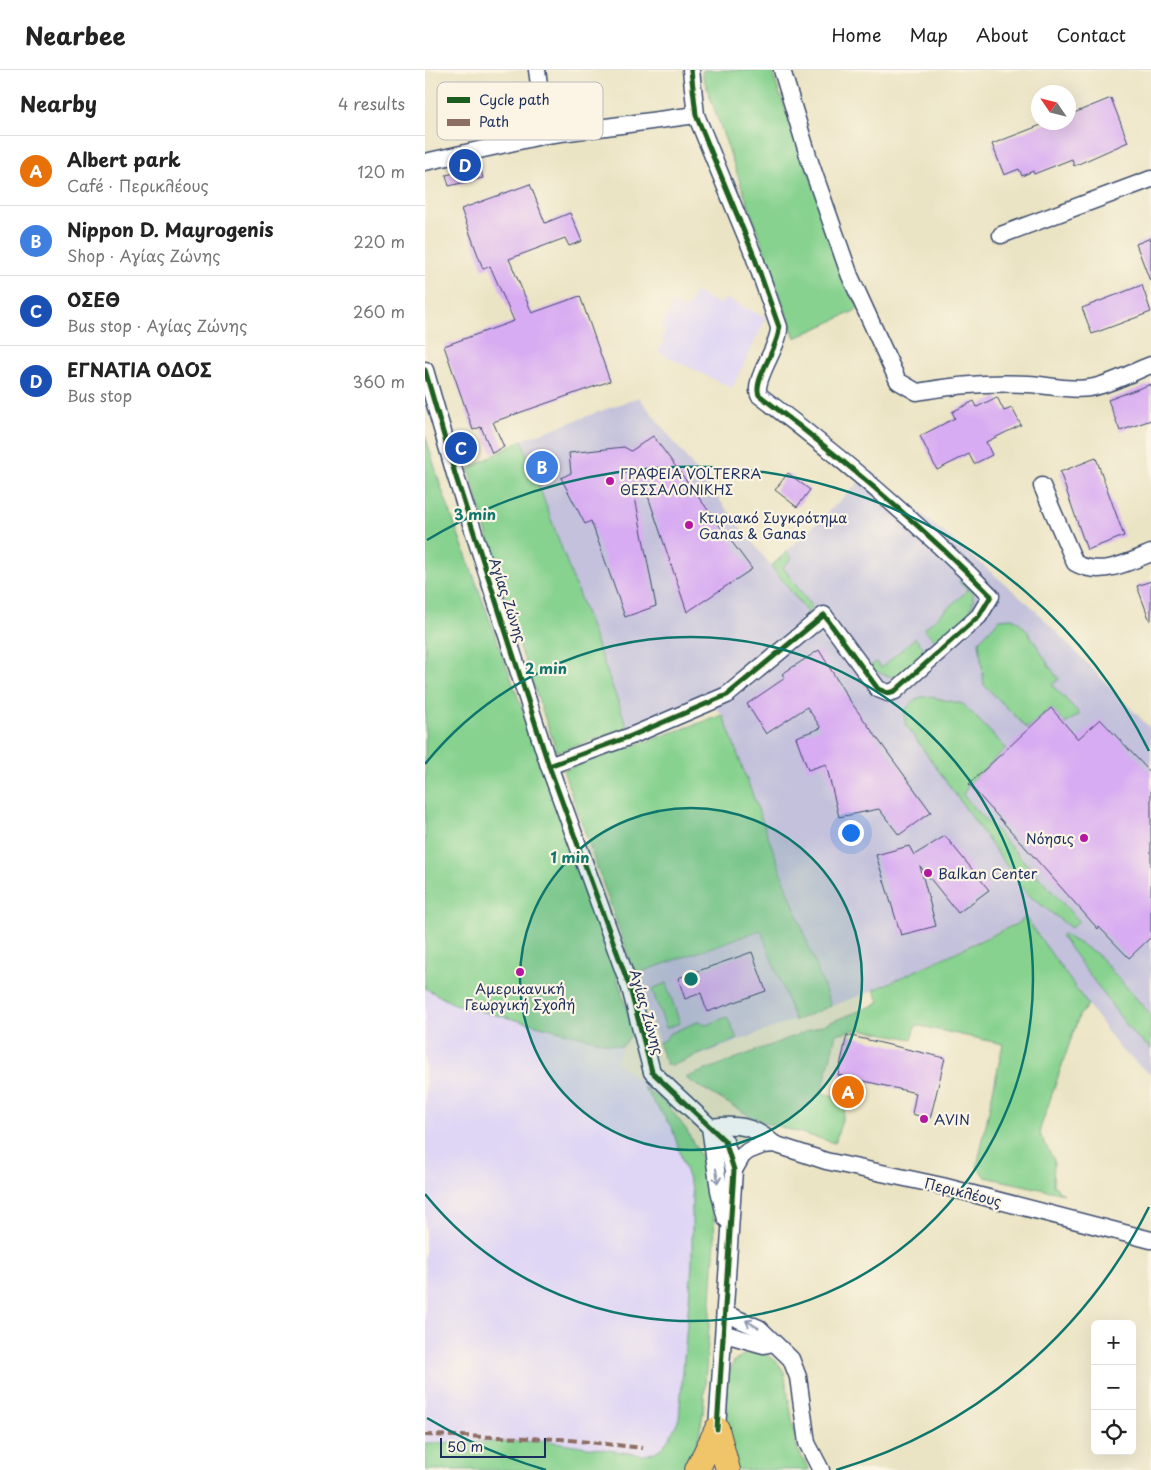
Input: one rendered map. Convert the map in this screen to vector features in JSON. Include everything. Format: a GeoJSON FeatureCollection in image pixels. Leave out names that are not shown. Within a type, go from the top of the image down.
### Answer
{"type":"FeatureCollection","features":[{"type":"Feature","properties":{"kind":"highway"},"geometry":{"type":"LineString","coordinates":[[697,1470],[717,1429]]}},
{"type":"Feature","properties":{"kind":"highway"},"geometry":{"type":"LineString","coordinates":[[717,1429],[728,1470]]}},
{"type":"Feature","properties":{"kind":"street"},"geometry":{"type":"LineString","coordinates":[[549,766],[631,736],[727,695],[824,615],[878,689],[888,693],[895,691],[979,616],[991,596],[937,542],[870,482],[759,395],[757,386],[778,338],[779,327],[754,256],[696,115],[691,70]]}},
{"type":"Feature","properties":{"kind":"street"},"geometry":{"type":"LineString","coordinates":[[782,70],[810,162],[850,276],[898,381],[917,392],[957,384],[995,383],[1031,384],[1061,389],[1091,388],[1151,365]]}},
{"type":"Feature","properties":{"kind":"street"},"geometry":{"type":"LineString","coordinates":[[603,128],[696,115]]}},
{"type":"Feature","properties":{"kind":"street"},"geometry":{"type":"LineString","coordinates":[[425,162],[527,140]]}},
{"type":"Feature","properties":{"kind":"street"},"geometry":{"type":"LineString","coordinates":[[1001,235],[1151,179]]}},
{"type":"Feature","properties":{"kind":"street","name":"Αγίας Ζώνης"},"geometry":{"type":"LineString","coordinates":[[425,370],[455,474],[549,766],[630,988],[652,1072],[725,1141],[734,1170]]}},
{"type":"Feature","properties":{"kind":"street"},"geometry":{"type":"LineString","coordinates":[[1042,486],[1075,563],[1083,568],[1096,570],[1123,564],[1151,554]]}},
{"type":"Feature","properties":{"kind":"street"},"geometry":{"type":"LineString","coordinates":[[710,1127],[719,1190],[729,1231]]}},
{"type":"Feature","properties":{"kind":"street","name":"Περικλέους"},"geometry":{"type":"LineString","coordinates":[[710,1127],[826,1161],[942,1186],[1151,1240]]}},
{"type":"Feature","properties":{"kind":"street"},"geometry":{"type":"LineString","coordinates":[[717,1429],[725,1334],[729,1231],[734,1170],[742,1156],[753,1148],[769,1144]]}},
{"type":"Feature","properties":{"kind":"street"},"geometry":{"type":"LineString","coordinates":[[726,1314],[759,1328],[773,1343],[785,1351],[794,1364],[798,1376],[807,1443],[821,1470]]}},
{"type":"Feature","properties":{"kind":"street"},"geometry":{"type":"LineString","coordinates":[[725,1334],[748,1342],[764,1345],[773,1343]]}},
{"type":"Feature","properties":{"kind":"street"},"geometry":{"type":"LineString","coordinates":[[721,1373],[733,1354],[748,1342]]}},
{"type":"Feature","properties":{"kind":"shaded area"},"geometry":{"type":"Polygon","coordinates":[[[695,292],[721,305],[725,298],[766,318],[732,388],[658,352],[664,341],[661,339],[665,331],[661,328],[673,303],[686,309],[695,292]]]}},
{"type":"Feature","properties":{"kind":"shaded area"},"geometry":{"type":"Polygon","coordinates":[[[639,397],[771,566],[871,471],[1030,605],[1151,729],[1151,1075],[1119,1048],[1025,917],[1016,923],[867,993],[671,1066],[666,1064],[635,974],[798,916],[723,715],[712,704],[628,729],[522,440],[639,397]]]}},
{"type":"Feature","properties":{"kind":"shaded area","name":"Αμερικανική Γεωργική Σχολή"},"geometry":{"type":"Polygon","coordinates":[[[425,435],[441,487],[483,598],[634,1032],[622,1047],[616,1062],[666,1103],[686,1129],[707,1169],[715,1221],[715,1241],[703,1413],[693,1457],[425,1470],[425,435]]]}},
{"type":"Feature","properties":{"kind":"green space"},"geometry":{"type":"Polygon","coordinates":[[[703,70],[771,70],[859,309],[795,338],[702,74],[703,70]]]}},
{"type":"Feature","properties":{"kind":"green space"},"geometry":{"type":"Polygon","coordinates":[[[425,435],[441,487],[597,913],[634,1032],[622,1047],[454,1004],[425,988],[425,435]]]}},
{"type":"Feature","properties":{"kind":"green space"},"geometry":{"type":"Polygon","coordinates":[[[522,440],[628,729],[557,752],[512,625],[469,469],[522,440]]]}},
{"type":"Feature","properties":{"kind":"green space"},"geometry":{"type":"Polygon","coordinates":[[[787,552],[792,558],[783,567],[811,606],[809,615],[771,566],[787,552]]]}},
{"type":"Feature","properties":{"kind":"green space"},"geometry":{"type":"Polygon","coordinates":[[[964,578],[971,588],[972,606],[968,615],[939,645],[924,629],[968,590],[959,582],[964,578]]]}},
{"type":"Feature","properties":{"kind":"green space"},"geometry":{"type":"Polygon","coordinates":[[[1012,618],[1025,628],[1059,679],[1052,685],[1080,714],[1065,724],[1051,708],[1027,728],[984,685],[979,641],[1000,619],[1012,618]]]}},
{"type":"Feature","properties":{"kind":"green space"},"geometry":{"type":"Polygon","coordinates":[[[915,638],[929,654],[908,671],[895,676],[887,676],[870,667],[876,662],[881,668],[915,638]]]}},
{"type":"Feature","properties":{"kind":"green space"},"geometry":{"type":"Polygon","coordinates":[[[926,696],[963,704],[1006,748],[969,784],[963,795],[1079,921],[1071,928],[1026,893],[908,728],[905,722],[907,708],[910,703],[926,696]]]}},
{"type":"Feature","properties":{"kind":"green space"},"geometry":{"type":"Polygon","coordinates":[[[723,715],[831,1006],[795,1021],[761,930],[635,974],[563,770],[723,715]]]}},
{"type":"Feature","properties":{"kind":"green space"},"geometry":{"type":"Polygon","coordinates":[[[1025,917],[1088,1005],[1079,1016],[1040,1129],[1041,1137],[1054,1160],[1053,1185],[1064,1194],[985,1177],[977,1167],[1003,1044],[916,1025],[912,1039],[859,1029],[836,1034],[822,1093],[848,1099],[835,1143],[767,1123],[748,1115],[685,1078],[880,1003],[874,990],[1016,924],[1025,917]]]}},
{"type":"Feature","properties":{"kind":"green space"},"geometry":{"type":"Polygon","coordinates":[[[1063,934],[1097,954],[1151,1015],[1151,1049],[1133,1034],[1061,936],[1063,934]]]}},
{"type":"Feature","properties":{"kind":"green space"},"geometry":{"type":"Polygon","coordinates":[[[666,983],[680,1023],[666,1028],[652,989],[666,983]]]}},
{"type":"Feature","properties":{"kind":"green space"},"geometry":{"type":"Polygon","coordinates":[[[727,1017],[737,1039],[671,1066],[666,1064],[658,1043],[665,1040],[669,1034],[699,1021],[707,1025],[727,1017]]]}},
{"type":"Feature","properties":{"kind":"green space"},"geometry":{"type":"Polygon","coordinates":[[[643,1087],[666,1103],[686,1129],[707,1169],[713,1196],[715,1241],[703,1413],[698,1441],[686,1470],[425,1470],[425,1443],[548,1441],[642,1455],[650,1454],[661,1448],[670,1437],[679,1418],[692,1264],[692,1190],[672,1128],[643,1087]]]}},
{"type":"Feature","properties":{"kind":"green space"},"geometry":{"type":"Polygon","coordinates":[[[757,1352],[773,1359],[784,1372],[797,1448],[809,1470],[735,1470],[724,1445],[726,1381],[734,1361],[745,1354],[757,1352]]]}},
{"type":"Feature","properties":{"kind":"building"},"geometry":{"type":"Polygon","coordinates":[[[1111,98],[1128,142],[1074,166],[1072,159],[1034,174],[1033,171],[1022,176],[1019,169],[1004,175],[992,144],[1031,129],[1076,130],[1076,112],[1111,98]]]}},
{"type":"Feature","properties":{"kind":"building"},"geometry":{"type":"Polygon","coordinates":[[[480,167],[483,178],[449,186],[446,175],[480,167]]]}},
{"type":"Feature","properties":{"kind":"building"},"geometry":{"type":"Polygon","coordinates":[[[530,184],[545,223],[570,213],[582,241],[569,246],[565,238],[509,259],[532,313],[580,296],[610,381],[493,422],[504,447],[492,453],[481,427],[473,430],[444,346],[514,321],[490,266],[483,269],[461,209],[530,184]]]}},
{"type":"Feature","properties":{"kind":"building"},"geometry":{"type":"Polygon","coordinates":[[[1151,238],[1151,281],[1150,281],[1136,244],[1151,238]]]}},
{"type":"Feature","properties":{"kind":"building"},"geometry":{"type":"Polygon","coordinates":[[[1142,285],[1151,312],[1092,334],[1082,308],[1142,285]]]}},
{"type":"Feature","properties":{"kind":"building"},"geometry":{"type":"Polygon","coordinates":[[[1151,384],[1151,420],[1120,431],[1108,400],[1151,384]]]}},
{"type":"Feature","properties":{"kind":"building"},"geometry":{"type":"Polygon","coordinates":[[[997,397],[1004,411],[1012,408],[1021,425],[986,442],[992,455],[974,464],[969,454],[937,470],[920,436],[955,418],[952,412],[974,401],[977,407],[997,397]]]}},
{"type":"Feature","properties":{"kind":"building","name":"Κτιριακό Συγκρότημα Ganas & Ganas"},"geometry":{"type":"Polygon","coordinates":[[[653,436],[752,569],[687,612],[644,484],[633,487],[656,606],[625,617],[591,521],[585,524],[561,478],[571,473],[569,453],[624,447],[631,451],[653,436]]]}},
{"type":"Feature","properties":{"kind":"building"},"geometry":{"type":"Polygon","coordinates":[[[1096,458],[1124,536],[1087,550],[1060,472],[1096,458]]]}},
{"type":"Feature","properties":{"kind":"building"},"geometry":{"type":"Polygon","coordinates":[[[788,473],[810,490],[797,507],[775,490],[788,473]]]}},
{"type":"Feature","properties":{"kind":"building"},"geometry":{"type":"Polygon","coordinates":[[[1151,581],[1151,620],[1150,621],[1137,586],[1151,581]]]}},
{"type":"Feature","properties":{"kind":"building"},"geometry":{"type":"Polygon","coordinates":[[[819,650],[848,698],[931,812],[899,835],[879,809],[839,817],[826,764],[808,770],[796,737],[821,728],[807,707],[766,734],[747,704],[785,678],[782,674],[819,650]]]}},
{"type":"Feature","properties":{"kind":"building","name":"Νόησις"},"geometry":{"type":"Polygon","coordinates":[[[1051,708],[1078,739],[1100,719],[1151,773],[1151,937],[1129,958],[1099,927],[1098,929],[969,784],[1051,708]]]}},
{"type":"Feature","properties":{"kind":"building","name":"Balkan Center"},"geometry":{"type":"Polygon","coordinates":[[[945,836],[989,890],[958,913],[920,866],[936,926],[901,935],[876,855],[909,846],[914,855],[945,836]]]}},
{"type":"Feature","properties":{"kind":"building"},"geometry":{"type":"Polygon","coordinates":[[[752,952],[766,991],[707,1012],[701,993],[685,999],[678,978],[752,952]]]}},
{"type":"Feature","properties":{"kind":"building"},"geometry":{"type":"Polygon","coordinates":[[[847,1035],[945,1058],[930,1119],[912,1114],[916,1093],[838,1075],[847,1035]]]}},
{"type":"Feature","properties":{"kind":"marked path"},"geometry":{"type":"LineString","coordinates":[[425,1435],[561,1439],[643,1448]]}},
{"type":"Feature","properties":{"kind":"cycle path"},"geometry":{"type":"LineString","coordinates":[[549,766],[631,736],[727,695],[824,615],[878,689],[888,693],[895,691],[979,616],[991,596],[879,491],[759,395],[759,381],[775,344],[779,327],[754,256],[696,115],[691,70]]}},
{"type":"Feature","properties":{"kind":"cycle path"},"geometry":{"type":"LineString","coordinates":[[425,370],[455,474],[549,766],[630,988],[652,1072],[725,1141],[734,1170],[717,1429]]}},
{"type":"Feature","properties":{"kind":"place","name":"ΕΓΝΑΤΙΑ ΟΔΟΣ"},"geometry":{"type":"Point","coordinates":[465,165]}},
{"type":"Feature","properties":{"kind":"place","name":"ΟΣΕΘ"},"geometry":{"type":"Point","coordinates":[461,448]}},
{"type":"Feature","properties":{"kind":"place","name":"Nippon D. Mayrogenis"},"geometry":{"type":"Point","coordinates":[542,467]}},
{"type":"Feature","properties":{"kind":"place","name":"ΓΡΑΦΕΙΑ VOLTERRA ΘΕΣΣΑΛΟΝΙΚΗΣ"},"geometry":{"type":"Point","coordinates":[610,481]}},
{"type":"Feature","properties":{"kind":"place","name":"Κτιριακό Συγκρότημα Ganas & Ganas"},"geometry":{"type":"Point","coordinates":[689,525]}},
{"type":"Feature","properties":{"kind":"place","name":"Νόησις"},"geometry":{"type":"Point","coordinates":[1084,838]}},
{"type":"Feature","properties":{"kind":"place","name":"Balkan Center"},"geometry":{"type":"Point","coordinates":[928,873]}},
{"type":"Feature","properties":{"kind":"place","name":"Αμερικανική Γεωργική Σχολή"},"geometry":{"type":"Point","coordinates":[520,972]}},
{"type":"Feature","properties":{"kind":"place","name":"Albert park"},"geometry":{"type":"Point","coordinates":[848,1092]}},
{"type":"Feature","properties":{"kind":"place","name":"AVIN"},"geometry":{"type":"Point","coordinates":[924,1119]}}]}
